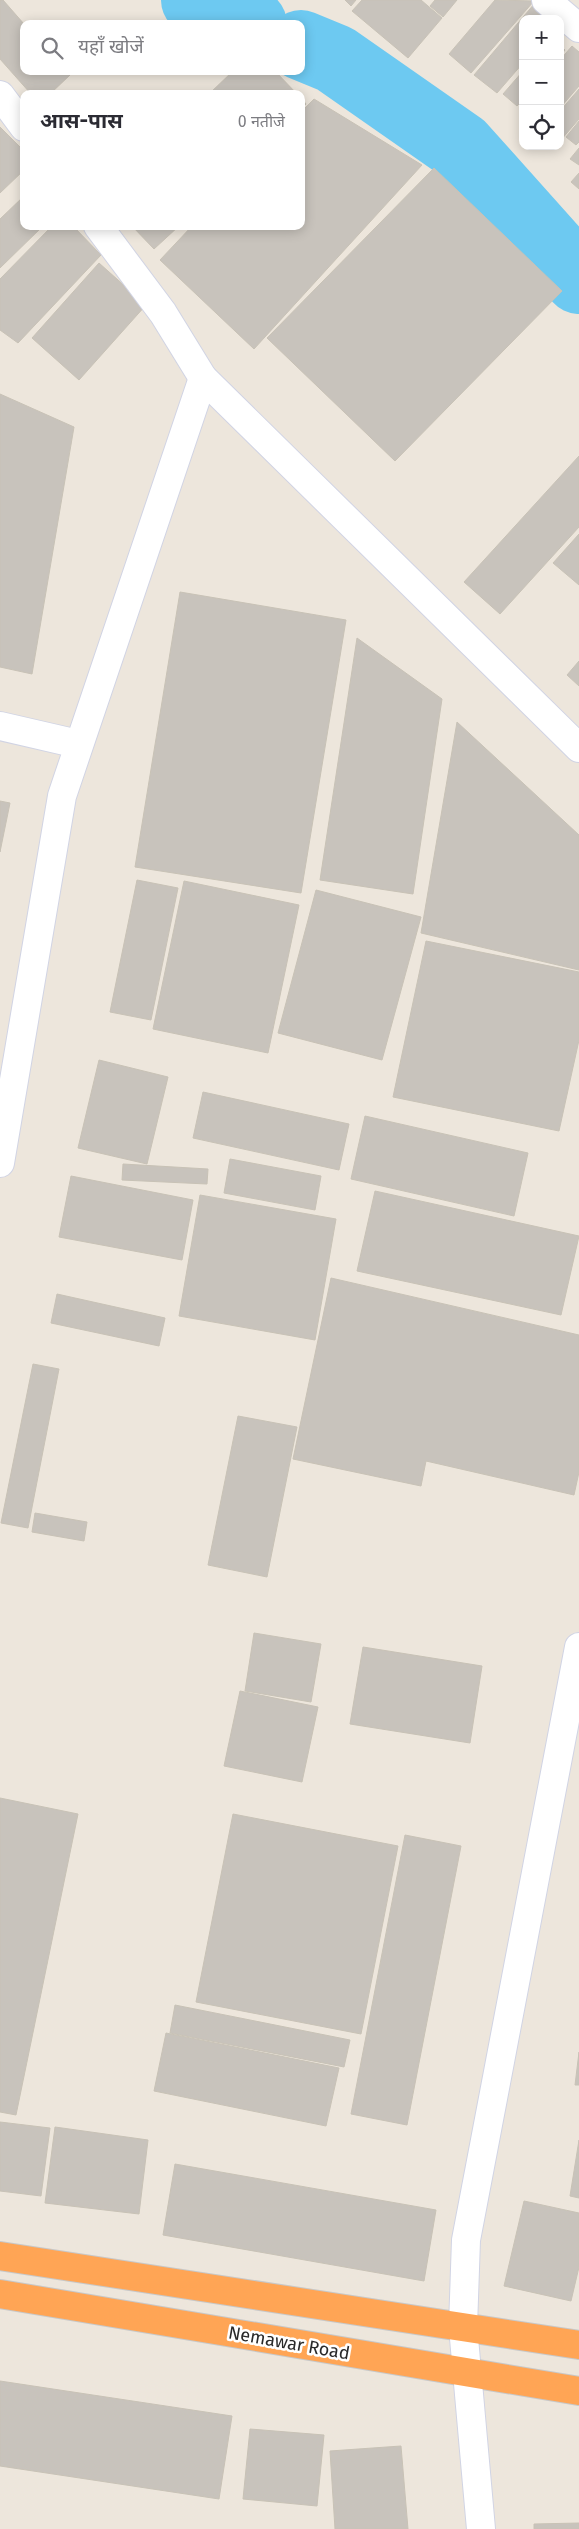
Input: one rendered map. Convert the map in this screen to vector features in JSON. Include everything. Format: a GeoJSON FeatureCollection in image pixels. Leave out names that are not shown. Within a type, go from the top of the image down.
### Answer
{"type":"FeatureCollection","features":[{"type":"Feature","properties":{"kind":"highway"},"geometry":{"type":"LineString","coordinates":[[0,2256],[579,2345]]}},
{"type":"Feature","properties":{"kind":"highway","name":"Nemawar Road"},"geometry":{"type":"LineString","coordinates":[[0,2294],[579,2391]]}},
{"type":"Feature","properties":{"kind":"street"},"geometry":{"type":"LineString","coordinates":[[546,0],[579,28]]}},
{"type":"Feature","properties":{"kind":"street"},"geometry":{"type":"LineString","coordinates":[[0,95],[20,122]]}},
{"type":"Feature","properties":{"kind":"street"},"geometry":{"type":"LineString","coordinates":[[101,230],[163,313],[204,378],[579,748]]}},
{"type":"Feature","properties":{"kind":"street"},"geometry":{"type":"LineString","coordinates":[[0,1163],[62,796],[78,744],[204,378]]}},
{"type":"Feature","properties":{"kind":"street"},"geometry":{"type":"LineString","coordinates":[[0,726],[78,744]]}},
{"type":"Feature","properties":{"kind":"street"},"geometry":{"type":"LineString","coordinates":[[481,2529],[463,2327],[466,2240],[579,1647]]}},
{"type":"Feature","properties":{"kind":"building"},"geometry":{"type":"Polygon","coordinates":[[[0,0],[3,0],[20,20],[20,75],[70,75],[54,90],[27,90],[0,59],[0,0]]]}},
{"type":"Feature","properties":{"kind":"building"},"geometry":{"type":"Polygon","coordinates":[[[345,0],[356,0],[351,6],[345,0]]]}},
{"type":"Feature","properties":{"kind":"building"},"geometry":{"type":"Polygon","coordinates":[[[362,0],[421,0],[442,18],[408,58],[352,11],[362,0]]]}},
{"type":"Feature","properties":{"kind":"building"},"geometry":{"type":"Polygon","coordinates":[[[435,0],[457,0],[443,17],[430,6],[435,0]]]}},
{"type":"Feature","properties":{"kind":"building"},"geometry":{"type":"Polygon","coordinates":[[[495,0],[534,1],[522,15],[519,15],[519,18],[471,73],[449,54],[495,0]]]}},
{"type":"Feature","properties":{"kind":"building"},"geometry":{"type":"Polygon","coordinates":[[[535,3],[549,15],[525,15],[535,3]]]}},
{"type":"Feature","properties":{"kind":"building"},"geometry":{"type":"Polygon","coordinates":[[[519,22],[519,68],[497,93],[474,75],[519,22]]]}},
{"type":"Feature","properties":{"kind":"building"},"geometry":{"type":"Polygon","coordinates":[[[572,46],[579,52],[579,86],[564,103],[564,60],[564,55],[572,46]]]}},
{"type":"Feature","properties":{"kind":"building"},"geometry":{"type":"Polygon","coordinates":[[[229,75],[279,75],[293,90],[213,90],[229,75]]]}},
{"type":"Feature","properties":{"kind":"building"},"geometry":{"type":"Polygon","coordinates":[[[519,76],[519,104],[517,106],[503,94],[519,76]]]}},
{"type":"Feature","properties":{"kind":"building"},"geometry":{"type":"Polygon","coordinates":[[[579,89],[579,119],[564,136],[564,106],[579,89]]]}},
{"type":"Feature","properties":{"kind":"building"},"geometry":{"type":"Polygon","coordinates":[[[314,99],[422,165],[254,349],[160,260],[188,230],[305,230],[305,108],[314,99]]]}},
{"type":"Feature","properties":{"kind":"building"},"geometry":{"type":"Polygon","coordinates":[[[579,121],[579,142],[576,145],[566,137],[579,121]]]}},
{"type":"Feature","properties":{"kind":"building"},"geometry":{"type":"Polygon","coordinates":[[[0,127],[20,147],[20,174],[0,193],[0,127]]]}},
{"type":"Feature","properties":{"kind":"building"},"geometry":{"type":"Polygon","coordinates":[[[579,148],[579,165],[570,159],[579,148]]]}},
{"type":"Feature","properties":{"kind":"building"},"geometry":{"type":"Polygon","coordinates":[[[434,168],[562,291],[395,461],[267,338],[434,168]]]}},
{"type":"Feature","properties":{"kind":"building"},"geometry":{"type":"Polygon","coordinates":[[[579,173],[579,189],[571,182],[579,173]]]}},
{"type":"Feature","properties":{"kind":"building"},"geometry":{"type":"Polygon","coordinates":[[[20,200],[20,230],[39,230],[0,268],[0,219],[20,200]]]}},
{"type":"Feature","properties":{"kind":"building"},"geometry":{"type":"Polygon","coordinates":[[[48,230],[77,230],[101,255],[18,343],[0,330],[0,279],[48,230]]]}},
{"type":"Feature","properties":{"kind":"building"},"geometry":{"type":"Polygon","coordinates":[[[136,230],[175,230],[154,249],[136,230]]]}},
{"type":"Feature","properties":{"kind":"building"},"geometry":{"type":"Polygon","coordinates":[[[99,263],[146,305],[79,380],[32,338],[99,263]]]}},
{"type":"Feature","properties":{"kind":"building"},"geometry":{"type":"Polygon","coordinates":[[[0,394],[74,427],[32,674],[0,667],[0,394]]]}},
{"type":"Feature","properties":{"kind":"building"},"geometry":{"type":"Polygon","coordinates":[[[579,456],[579,527],[500,614],[464,582],[579,456]]]}},
{"type":"Feature","properties":{"kind":"building"},"geometry":{"type":"Polygon","coordinates":[[[579,534],[579,585],[553,563],[579,534]]]}},
{"type":"Feature","properties":{"kind":"building"},"geometry":{"type":"Polygon","coordinates":[[[180,592],[346,620],[301,893],[135,867],[180,592]]]}},
{"type":"Feature","properties":{"kind":"building"},"geometry":{"type":"Polygon","coordinates":[[[357,638],[442,699],[413,894],[320,880],[357,638]]]}},
{"type":"Feature","properties":{"kind":"building"},"geometry":{"type":"Polygon","coordinates":[[[579,661],[579,686],[567,675],[579,661]]]}},
{"type":"Feature","properties":{"kind":"building"},"geometry":{"type":"Polygon","coordinates":[[[457,722],[579,835],[579,970],[421,933],[457,722]]]}},
{"type":"Feature","properties":{"kind":"building"},"geometry":{"type":"Polygon","coordinates":[[[0,801],[10,803],[0,852],[0,801]]]}},
{"type":"Feature","properties":{"kind":"building"},"geometry":{"type":"Polygon","coordinates":[[[137,880],[178,888],[151,1020],[110,1012],[137,880]]]}},
{"type":"Feature","properties":{"kind":"building"},"geometry":{"type":"Polygon","coordinates":[[[184,881],[299,905],[268,1053],[153,1029],[184,881]]]}},
{"type":"Feature","properties":{"kind":"building"},"geometry":{"type":"Polygon","coordinates":[[[316,890],[421,917],[382,1060],[278,1033],[316,890]]]}},
{"type":"Feature","properties":{"kind":"building"},"geometry":{"type":"Polygon","coordinates":[[[426,941],[579,972],[579,1040],[559,1131],[393,1097],[426,941]]]}},
{"type":"Feature","properties":{"kind":"building"},"geometry":{"type":"Polygon","coordinates":[[[99,1060],[168,1077],[147,1164],[78,1148],[99,1060]]]}},
{"type":"Feature","properties":{"kind":"building"},"geometry":{"type":"Polygon","coordinates":[[[203,1092],[349,1124],[339,1170],[193,1138],[203,1092]]]}},
{"type":"Feature","properties":{"kind":"building"},"geometry":{"type":"Polygon","coordinates":[[[365,1116],[528,1153],[514,1216],[351,1179],[365,1116]]]}},
{"type":"Feature","properties":{"kind":"building"},"geometry":{"type":"Polygon","coordinates":[[[230,1159],[321,1176],[315,1210],[224,1193],[230,1159]]]}},
{"type":"Feature","properties":{"kind":"building"},"geometry":{"type":"Polygon","coordinates":[[[123,1164],[208,1169],[207,1184],[122,1180],[123,1164]]]}},
{"type":"Feature","properties":{"kind":"building"},"geometry":{"type":"Polygon","coordinates":[[[71,1176],[193,1200],[182,1260],[59,1237],[71,1176]]]}},
{"type":"Feature","properties":{"kind":"building"},"geometry":{"type":"Polygon","coordinates":[[[375,1191],[579,1236],[561,1315],[357,1271],[375,1191]]]}},
{"type":"Feature","properties":{"kind":"building"},"geometry":{"type":"Polygon","coordinates":[[[200,1195],[336,1219],[315,1340],[179,1316],[200,1195]]]}},
{"type":"Feature","properties":{"kind":"building"},"geometry":{"type":"Polygon","coordinates":[[[331,1278],[579,1335],[579,1472],[574,1495],[426,1461],[421,1486],[293,1459],[331,1278]]]}},
{"type":"Feature","properties":{"kind":"building"},"geometry":{"type":"Polygon","coordinates":[[[57,1294],[165,1318],[159,1346],[51,1323],[57,1294]]]}},
{"type":"Feature","properties":{"kind":"building"},"geometry":{"type":"Polygon","coordinates":[[[33,1364],[59,1369],[28,1528],[1,1523],[33,1364]]]}},
{"type":"Feature","properties":{"kind":"building"},"geometry":{"type":"Polygon","coordinates":[[[238,1416],[297,1427],[267,1577],[208,1565],[238,1416]]]}},
{"type":"Feature","properties":{"kind":"building"},"geometry":{"type":"Polygon","coordinates":[[[35,1513],[87,1522],[84,1541],[32,1532],[35,1513]]]}},
{"type":"Feature","properties":{"kind":"building"},"geometry":{"type":"Polygon","coordinates":[[[254,1633],[321,1644],[311,1702],[245,1691],[254,1633]]]}},
{"type":"Feature","properties":{"kind":"building"},"geometry":{"type":"Polygon","coordinates":[[[363,1647],[482,1666],[470,1743],[350,1724],[363,1647]]]}},
{"type":"Feature","properties":{"kind":"building"},"geometry":{"type":"Polygon","coordinates":[[[240,1691],[318,1707],[302,1782],[224,1766],[240,1691]]]}},
{"type":"Feature","properties":{"kind":"building"},"geometry":{"type":"Polygon","coordinates":[[[0,1798],[78,1814],[16,2115],[0,2112],[0,1798]]]}},
{"type":"Feature","properties":{"kind":"building"},"geometry":{"type":"Polygon","coordinates":[[[233,1814],[398,1846],[361,2034],[196,2002],[233,1814]]]}},
{"type":"Feature","properties":{"kind":"building"},"geometry":{"type":"Polygon","coordinates":[[[405,1835],[461,1846],[407,2125],[351,2114],[405,1835]]]}},
{"type":"Feature","properties":{"kind":"building"},"geometry":{"type":"Polygon","coordinates":[[[175,2005],[350,2040],[344,2067],[170,2033],[175,2005]]]}},
{"type":"Feature","properties":{"kind":"building"},"geometry":{"type":"Polygon","coordinates":[[[166,2033],[339,2068],[326,2126],[154,2091],[166,2033]]]}},
{"type":"Feature","properties":{"kind":"building"},"geometry":{"type":"Polygon","coordinates":[[[579,2052],[579,2085],[575,2085],[579,2052]]]}},
{"type":"Feature","properties":{"kind":"building"},"geometry":{"type":"Polygon","coordinates":[[[0,2122],[50,2128],[41,2196],[0,2191],[0,2122]]]}},
{"type":"Feature","properties":{"kind":"building"},"geometry":{"type":"Polygon","coordinates":[[[55,2127],[148,2140],[139,2214],[45,2203],[55,2127]]]}},
{"type":"Feature","properties":{"kind":"building"},"geometry":{"type":"Polygon","coordinates":[[[579,2140],[579,2198],[570,2196],[579,2140]]]}},
{"type":"Feature","properties":{"kind":"building"},"geometry":{"type":"Polygon","coordinates":[[[175,2164],[436,2210],[424,2281],[163,2235],[175,2164]]]}},
{"type":"Feature","properties":{"kind":"building"},"geometry":{"type":"Polygon","coordinates":[[[524,2201],[579,2213],[579,2267],[571,2301],[504,2286],[524,2201]]]}},
{"type":"Feature","properties":{"kind":"building"},"geometry":{"type":"Polygon","coordinates":[[[0,2381],[232,2416],[219,2499],[0,2466],[0,2381]]]}},
{"type":"Feature","properties":{"kind":"building"},"geometry":{"type":"Polygon","coordinates":[[[250,2429],[324,2435],[317,2506],[243,2499],[250,2429]]]}},
{"type":"Feature","properties":{"kind":"building"},"geometry":{"type":"Polygon","coordinates":[[[401,2446],[408,2529],[335,2529],[330,2451],[401,2446]]]}},
{"type":"Feature","properties":{"kind":"building"},"geometry":{"type":"Polygon","coordinates":[[[579,2523],[579,2529],[534,2529],[534,2524],[579,2523]]]}},
{"type":"Feature","properties":{"kind":"waterway"},"geometry":{"type":"LineString","coordinates":[[196,0],[243,20]]}},
{"type":"Feature","properties":{"kind":"waterway"},"geometry":{"type":"LineString","coordinates":[[305,47],[335,59],[461,147],[579,279]]}}]}
